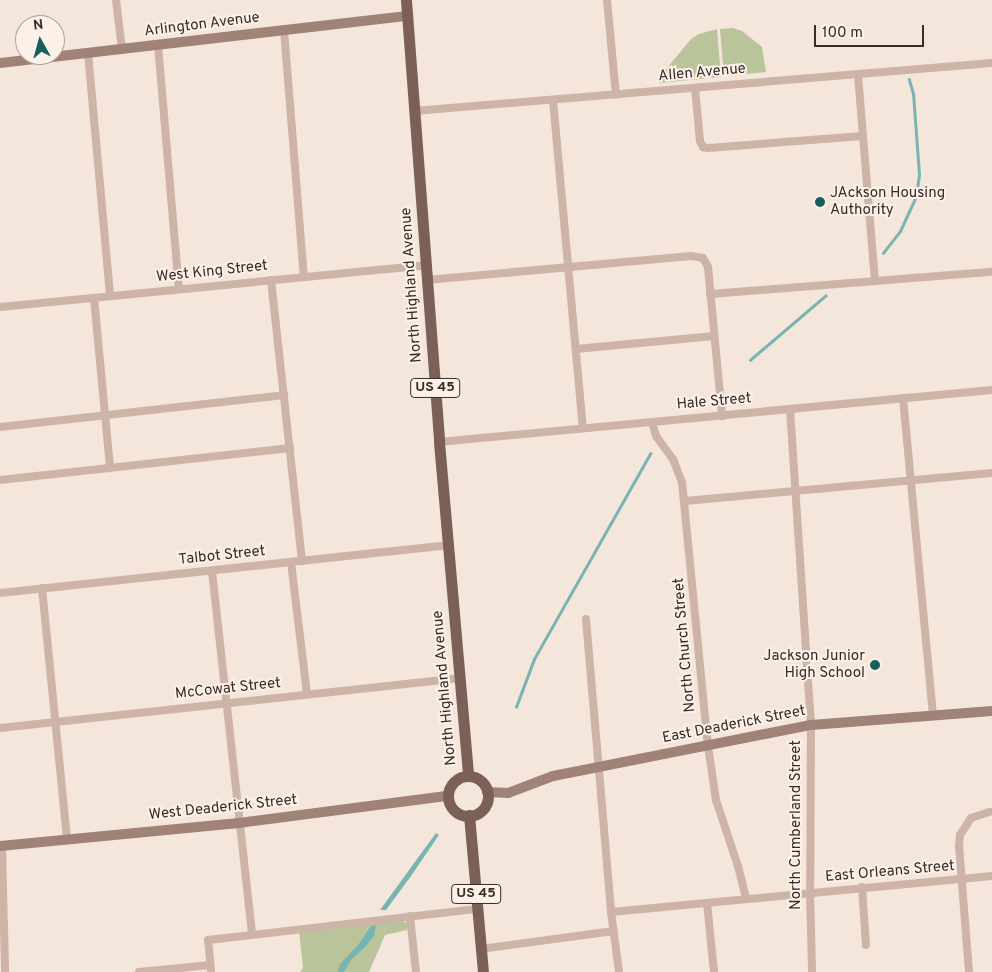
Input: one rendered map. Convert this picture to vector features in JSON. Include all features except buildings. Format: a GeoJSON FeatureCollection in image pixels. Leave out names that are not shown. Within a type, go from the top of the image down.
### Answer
{"type":"FeatureCollection","features":[{"type":"Feature","properties":{"kind":"main road","name":"North Highland Avenue"},"geometry":{"type":"LineString","coordinates":[[406,0],[447,546],[468,776]]}},
{"type":"Feature","properties":{"kind":"main road"},"geometry":{"type":"LineString","coordinates":[[468,776],[481,781],[487,792],[485,805],[481,810],[469,815],[457,812],[452,808],[448,796],[449,790],[456,780],[468,776]]}},
{"type":"Feature","properties":{"kind":"main road","name":"US 45"},"geometry":{"type":"LineString","coordinates":[[469,815],[483,972]]}},
{"type":"Feature","properties":{"kind":"street"},"geometry":{"type":"LineString","coordinates":[[116,0],[122,49]]}},
{"type":"Feature","properties":{"kind":"street"},"geometry":{"type":"LineString","coordinates":[[607,0],[616,95]]}},
{"type":"Feature","properties":{"kind":"street","name":"Arlington Avenue"},"geometry":{"type":"LineString","coordinates":[[0,63],[407,16]]}},
{"type":"Feature","properties":{"kind":"street"},"geometry":{"type":"LineString","coordinates":[[284,30],[304,277]]}},
{"type":"Feature","properties":{"kind":"street"},"geometry":{"type":"LineString","coordinates":[[158,45],[179,290]]}},
{"type":"Feature","properties":{"kind":"street"},"geometry":{"type":"LineString","coordinates":[[88,53],[110,296]]}},
{"type":"Feature","properties":{"kind":"street","name":"Allen Avenue"},"geometry":{"type":"LineString","coordinates":[[414,111],[992,63]]}},
{"type":"Feature","properties":{"kind":"street"},"geometry":{"type":"LineString","coordinates":[[858,75],[875,281]]}},
{"type":"Feature","properties":{"kind":"street"},"geometry":{"type":"LineString","coordinates":[[695,88],[700,141],[703,147],[863,136]]}},
{"type":"Feature","properties":{"kind":"street"},"geometry":{"type":"LineString","coordinates":[[553,100],[583,428]]}},
{"type":"Feature","properties":{"kind":"street"},"geometry":{"type":"LineString","coordinates":[[427,280],[691,256],[703,258],[708,267],[722,416]]}},
{"type":"Feature","properties":{"kind":"street","name":"West King Street"},"geometry":{"type":"LineString","coordinates":[[0,307],[426,265]]}},
{"type":"Feature","properties":{"kind":"street"},"geometry":{"type":"LineString","coordinates":[[710,294],[992,272]]}},
{"type":"Feature","properties":{"kind":"street"},"geometry":{"type":"LineString","coordinates":[[271,280],[302,561]]}},
{"type":"Feature","properties":{"kind":"street"},"geometry":{"type":"LineString","coordinates":[[94,298],[110,468]]}},
{"type":"Feature","properties":{"kind":"street"},"geometry":{"type":"LineString","coordinates":[[576,349],[714,336]]}},
{"type":"Feature","properties":{"kind":"street","name":"Hale Street"},"geometry":{"type":"LineString","coordinates":[[439,442],[992,390]]}},
{"type":"Feature","properties":{"kind":"street"},"geometry":{"type":"LineString","coordinates":[[0,427],[284,395]]}},
{"type":"Feature","properties":{"kind":"street"},"geometry":{"type":"LineString","coordinates":[[903,398],[933,716]]}},
{"type":"Feature","properties":{"kind":"street","name":"North Cumberland Street"},"geometry":{"type":"LineString","coordinates":[[790,409],[811,725],[810,893],[812,972]]}},
{"type":"Feature","properties":{"kind":"street","name":"North Church Street"},"geometry":{"type":"LineString","coordinates":[[652,422],[656,436],[679,472],[685,501],[708,746],[720,817],[735,858],[746,898]]}},
{"type":"Feature","properties":{"kind":"street"},"geometry":{"type":"LineString","coordinates":[[0,480],[290,448]]}},
{"type":"Feature","properties":{"kind":"street"},"geometry":{"type":"LineString","coordinates":[[685,501],[992,473]]}},
{"type":"Feature","properties":{"kind":"street","name":"Talbot Street"},"geometry":{"type":"LineString","coordinates":[[0,593],[447,546]]}},
{"type":"Feature","properties":{"kind":"street"},"geometry":{"type":"LineString","coordinates":[[291,562],[307,694]]}},
{"type":"Feature","properties":{"kind":"street"},"geometry":{"type":"LineString","coordinates":[[212,570],[252,934]]}},
{"type":"Feature","properties":{"kind":"street"},"geometry":{"type":"LineString","coordinates":[[42,588],[67,839]]}},
{"type":"Feature","properties":{"kind":"street"},"geometry":{"type":"LineString","coordinates":[[586,619],[611,912],[619,972]]}},
{"type":"Feature","properties":{"kind":"street","name":"McCowat Street"},"geometry":{"type":"LineString","coordinates":[[0,728],[458,678]]}},
{"type":"Feature","properties":{"kind":"street","name":"East Deaderick Street"},"geometry":{"type":"LineString","coordinates":[[487,792],[508,793],[544,779],[600,766],[811,725],[992,711]]}},
{"type":"Feature","properties":{"kind":"street","name":"West Deaderick Street"},"geometry":{"type":"LineString","coordinates":[[1,846],[240,823],[448,796]]}},
{"type":"Feature","properties":{"kind":"street"},"geometry":{"type":"LineString","coordinates":[[969,972],[961,879],[960,835],[971,818],[990,812]]}},
{"type":"Feature","properties":{"kind":"street"},"geometry":{"type":"LineString","coordinates":[[1,846],[5,972]]}},
{"type":"Feature","properties":{"kind":"street","name":"East Orleans Street"},"geometry":{"type":"LineString","coordinates":[[611,912],[992,876]]}},
{"type":"Feature","properties":{"kind":"street"},"geometry":{"type":"LineString","coordinates":[[862,887],[866,944]]}},
{"type":"Feature","properties":{"kind":"street"},"geometry":{"type":"LineString","coordinates":[[707,903],[714,972]]}},
{"type":"Feature","properties":{"kind":"street"},"geometry":{"type":"LineString","coordinates":[[139,972],[210,968],[208,940],[477,908]]}},
{"type":"Feature","properties":{"kind":"street"},"geometry":{"type":"LineString","coordinates":[[410,916],[416,972]]}},
{"type":"Feature","properties":{"kind":"street"},"geometry":{"type":"LineString","coordinates":[[480,949],[614,931]]}},
{"type":"Feature","properties":{"kind":"green space"},"geometry":{"type":"Polygon","coordinates":[[[733,28],[742,31],[762,47],[766,72],[724,76],[720,29],[733,28]]]}},
{"type":"Feature","properties":{"kind":"green space"},"geometry":{"type":"Polygon","coordinates":[[[717,29],[721,77],[659,83],[661,80],[657,80],[691,39],[699,34],[717,29]]]}},
{"type":"Feature","properties":{"kind":"green space"},"geometry":{"type":"Polygon","coordinates":[[[401,920],[407,923],[407,930],[385,935],[369,972],[300,972],[303,968],[299,931],[401,920]]]}},
{"type":"Feature","properties":{"kind":"water"},"geometry":{"type":"Polygon","coordinates":[[[436,833],[439,835],[411,876],[386,910],[380,910],[436,833]]]}},
{"type":"Feature","properties":{"kind":"water"},"geometry":{"type":"Polygon","coordinates":[[[376,925],[374,936],[351,960],[344,972],[338,972],[340,964],[358,945],[371,926],[376,925]]]}},
{"type":"Feature","properties":{"kind":"waterway"},"geometry":{"type":"LineString","coordinates":[[883,253],[900,231],[916,196],[919,175],[913,94],[909,80]]}},
{"type":"Feature","properties":{"kind":"waterway"},"geometry":{"type":"LineString","coordinates":[[750,360],[825,296]]}},
{"type":"Feature","properties":{"kind":"waterway"},"geometry":{"type":"LineString","coordinates":[[516,707],[534,659],[650,454]]}},
{"type":"Feature","properties":{"kind":"place","name":"JAckson Housing Authority"},"geometry":{"type":"Point","coordinates":[820,202]}},
{"type":"Feature","properties":{"kind":"place","name":"Jackson Junior High School"},"geometry":{"type":"Point","coordinates":[875,665]}}]}
